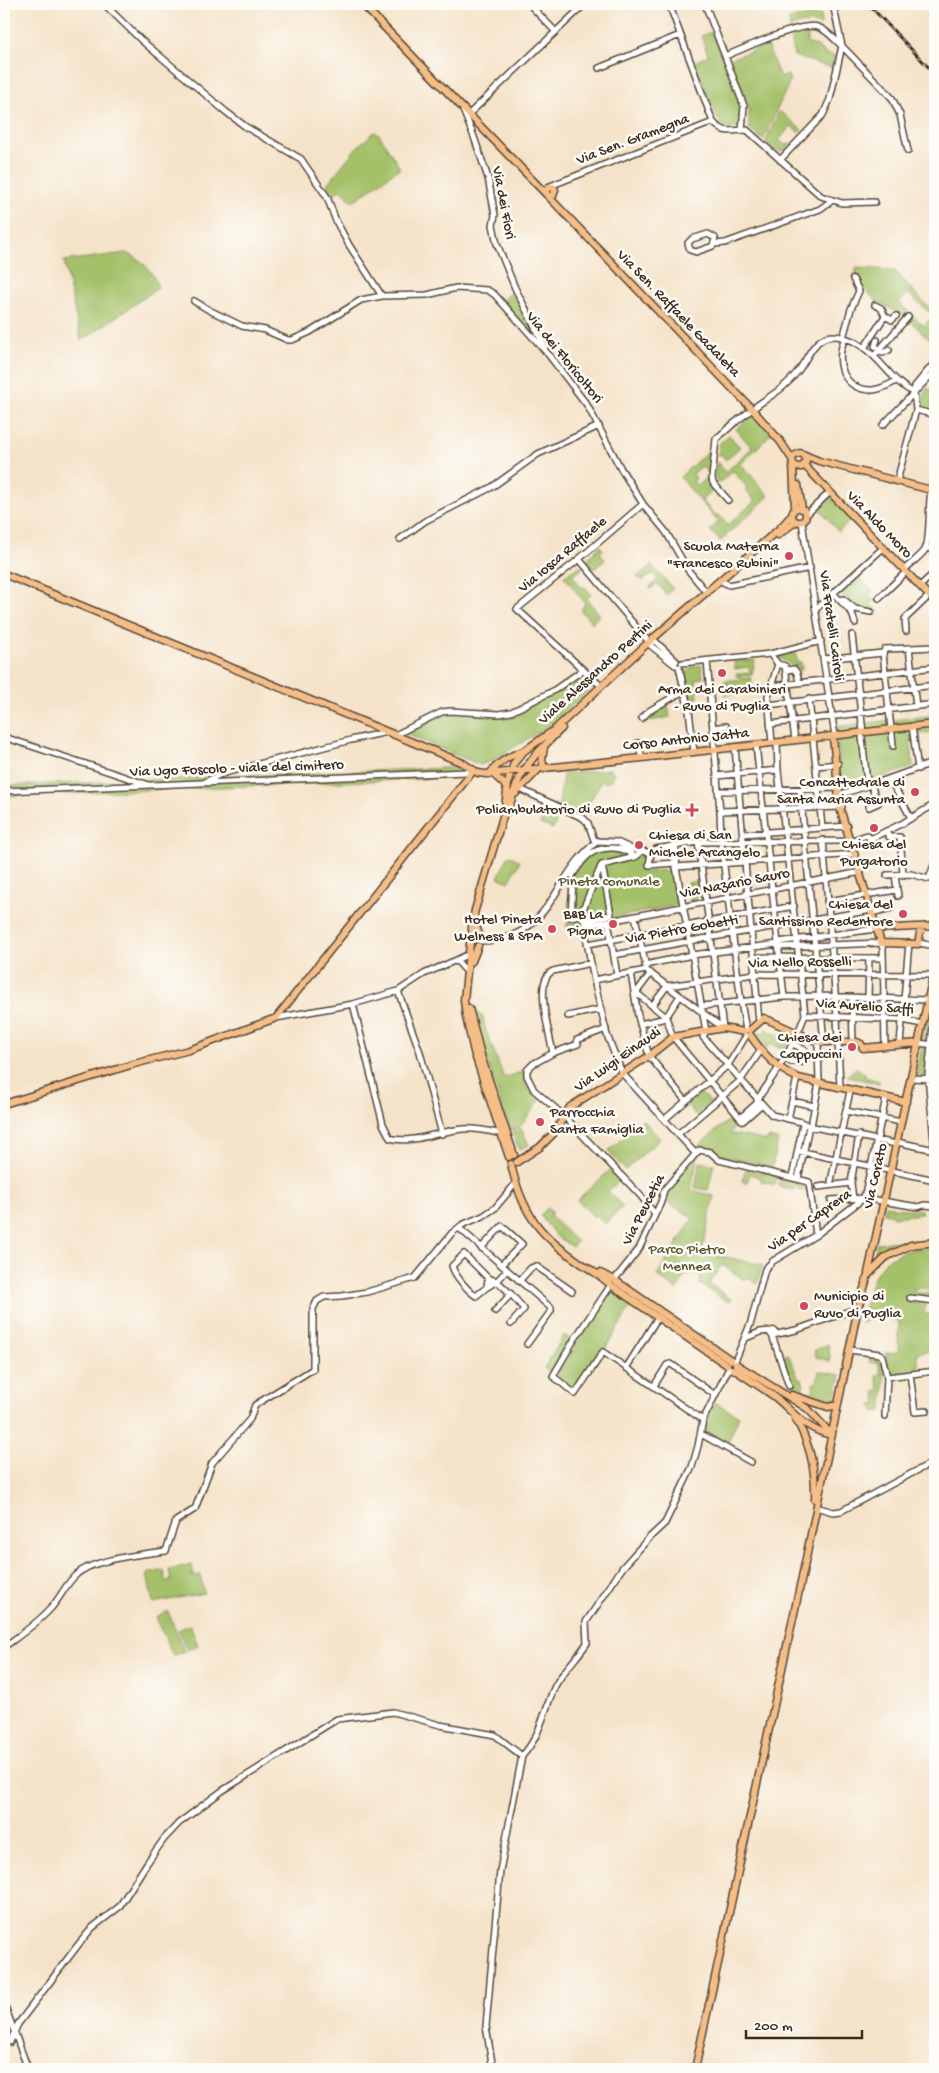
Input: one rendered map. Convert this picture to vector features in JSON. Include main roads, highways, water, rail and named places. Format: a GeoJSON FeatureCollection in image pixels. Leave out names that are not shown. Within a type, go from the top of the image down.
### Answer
{"type":"FeatureCollection","features":[{"type":"Feature","properties":{"kind":"main road","name":"Via Sen. Raffaele Gadaleta"},"geometry":{"type":"LineString","coordinates":[[362,4],[536,184],[550,191],[557,206],[752,409],[798,464]]}},
{"type":"Feature","properties":{"kind":"main road","name":"Via Sen. Raffaele Gadaleta"},"geometry":{"type":"LineString","coordinates":[[780,441],[797,453],[819,461],[933,490]]}},
{"type":"Feature","properties":{"kind":"main road"},"geometry":{"type":"LineString","coordinates":[[796,520],[798,509],[797,453]]}},
{"type":"Feature","properties":{"kind":"main road"},"geometry":{"type":"LineString","coordinates":[[798,464],[805,456]]}},
{"type":"Feature","properties":{"kind":"main road"},"geometry":{"type":"LineString","coordinates":[[798,464],[819,461]]}},
{"type":"Feature","properties":{"kind":"main road","name":"Via Aldo Moro"},"geometry":{"type":"LineString","coordinates":[[798,464],[830,492],[933,598]]}},
{"type":"Feature","properties":{"kind":"main road"},"geometry":{"type":"LineString","coordinates":[[796,520],[806,515],[798,509]]}},
{"type":"Feature","properties":{"kind":"main road","name":"Viale Alessandro Pertini"},"geometry":{"type":"LineString","coordinates":[[510,794],[544,745],[704,594],[796,520]]}},
{"type":"Feature","properties":{"kind":"main road"},"geometry":{"type":"LineString","coordinates":[[4,574],[463,763],[473,772],[486,774],[490,772],[541,769],[544,745]]}},
{"type":"Feature","properties":{"kind":"main road","name":"Viale Alessandro Pertini"},"geometry":{"type":"LineString","coordinates":[[613,1282],[570,1253],[550,1236],[539,1224],[524,1196],[469,1012],[470,970],[476,941],[472,926],[475,910],[510,794],[511,771],[524,751],[554,730],[601,686],[652,643]]}},
{"type":"Feature","properties":{"kind":"main road","name":"Corso Antonio Jatta"},"geometry":{"type":"LineString","coordinates":[[541,769],[834,735],[862,735],[935,724]]}},
{"type":"Feature","properties":{"kind":"main road"},"geometry":{"type":"LineString","coordinates":[[834,735],[840,798],[846,826],[881,943],[919,942],[921,927]]}},
{"type":"Feature","properties":{"kind":"main road"},"geometry":{"type":"LineString","coordinates":[[490,772],[502,761],[515,753],[524,751]]}},
{"type":"Feature","properties":{"kind":"main road","name":"Viale Alessandro Pertini"},"geometry":{"type":"LineString","coordinates":[[510,794],[520,789],[541,769]]}},
{"type":"Feature","properties":{"kind":"main road"},"geometry":{"type":"LineString","coordinates":[[4,1104],[134,1064],[189,1050],[276,1018],[473,772]]}},
{"type":"Feature","properties":{"kind":"main road"},"geometry":{"type":"LineString","coordinates":[[490,772],[504,784],[510,794]]}},
{"type":"Feature","properties":{"kind":"main road"},"geometry":{"type":"LineString","coordinates":[[877,929],[935,926]]}},
{"type":"Feature","properties":{"kind":"main road","name":"Viale Alessandro Pertini"},"geometry":{"type":"LineString","coordinates":[[476,941],[469,954],[464,1000],[466,1016],[474,1052],[502,1134],[513,1160],[516,1183],[522,1201],[532,1221],[547,1239],[613,1282]]}},
{"type":"Feature","properties":{"kind":"main road","name":"Via Corato"},"geometry":{"type":"LineString","coordinates":[[832,1435],[858,1308],[868,1275],[935,967]]}},
{"type":"Feature","properties":{"kind":"main road"},"geometry":{"type":"LineString","coordinates":[[906,1102],[797,1078],[779,1068],[747,1033],[764,1018],[798,1034],[821,1042],[861,1044],[863,1048],[918,1043]]}},
{"type":"Feature","properties":{"kind":"main road","name":"Via Luigi Einaudi"},"geometry":{"type":"LineString","coordinates":[[513,1160],[528,1154],[554,1133],[563,1115],[570,1107],[648,1056],[673,1037],[723,1028],[747,1033]]}},
{"type":"Feature","properties":{"kind":"main road"},"geometry":{"type":"LineString","coordinates":[[868,1275],[886,1257],[911,1245],[935,1242]]}},
{"type":"Feature","properties":{"kind":"main road"},"geometry":{"type":"LineString","coordinates":[[873,1250],[876,1256],[886,1257]]}},
{"type":"Feature","properties":{"kind":"main road"},"geometry":{"type":"LineString","coordinates":[[613,1282],[658,1317],[808,1409],[832,1435]]}},
{"type":"Feature","properties":{"kind":"main road"},"geometry":{"type":"LineString","coordinates":[[613,1282],[732,1364],[773,1396],[792,1415],[812,1428],[832,1435]]}},
{"type":"Feature","properties":{"kind":"main road"},"geometry":{"type":"LineString","coordinates":[[779,1391],[828,1407],[838,1405]]}},
{"type":"Feature","properties":{"kind":"main road"},"geometry":{"type":"LineString","coordinates":[[792,1415],[805,1438],[813,1464],[815,1486],[814,1516]]}},
{"type":"Feature","properties":{"kind":"main road"},"geometry":{"type":"LineString","coordinates":[[695,2069],[832,1435]]}},
{"type":"Feature","properties":{"kind":"railway"},"geometry":{"type":"LineString","coordinates":[[868,4],[935,74]]}},
{"type":"Feature","properties":{"kind":"place","name":"Scuola Materna \"Francesco Rubini\""},"geometry":{"type":"Point","coordinates":[789,556]}},
{"type":"Feature","properties":{"kind":"place","name":"Arma dei Carabinieri - Ruvo di Puglia"},"geometry":{"type":"Point","coordinates":[722,673]}},
{"type":"Feature","properties":{"kind":"place","name":"Concattedrale di Santa Maria Assunta"},"geometry":{"type":"Point","coordinates":[915,792]}},
{"type":"Feature","properties":{"kind":"place","name":"Poliambulatorio di Ruvo di Puglia"},"geometry":{"type":"Point","coordinates":[692,810]}},
{"type":"Feature","properties":{"kind":"place","name":"Chiesa del Purgatorio"},"geometry":{"type":"Point","coordinates":[874,828]}},
{"type":"Feature","properties":{"kind":"place","name":"Chiesa di San Michele Arcangelo"},"geometry":{"type":"Point","coordinates":[639,845]}},
{"type":"Feature","properties":{"kind":"place","name":"Chiesa del Santissimo Redentore"},"geometry":{"type":"Point","coordinates":[903,914]}},
{"type":"Feature","properties":{"kind":"place","name":"B&B La Pigna"},"geometry":{"type":"Point","coordinates":[613,924]}},
{"type":"Feature","properties":{"kind":"place","name":"Hotel Pineta Welness & SPA"},"geometry":{"type":"Point","coordinates":[552,929]}},
{"type":"Feature","properties":{"kind":"place","name":"Chiesa dei Cappuccini"},"geometry":{"type":"Point","coordinates":[852,1047]}},
{"type":"Feature","properties":{"kind":"place","name":"Parrocchia Santa Famiglia"},"geometry":{"type":"Point","coordinates":[540,1122]}},
{"type":"Feature","properties":{"kind":"place","name":"Municipio di Ruvo di Puglia"},"geometry":{"type":"Point","coordinates":[804,1306]}},
{"type":"Feature","properties":{"kind":"park label","name":"Pineta comunale"},"geometry":{"type":"Point","coordinates":[609,882]}},
{"type":"Feature","properties":{"kind":"park label","name":"Parco Pietro Mennea"},"geometry":{"type":"Point","coordinates":[687,1258]}}]}
